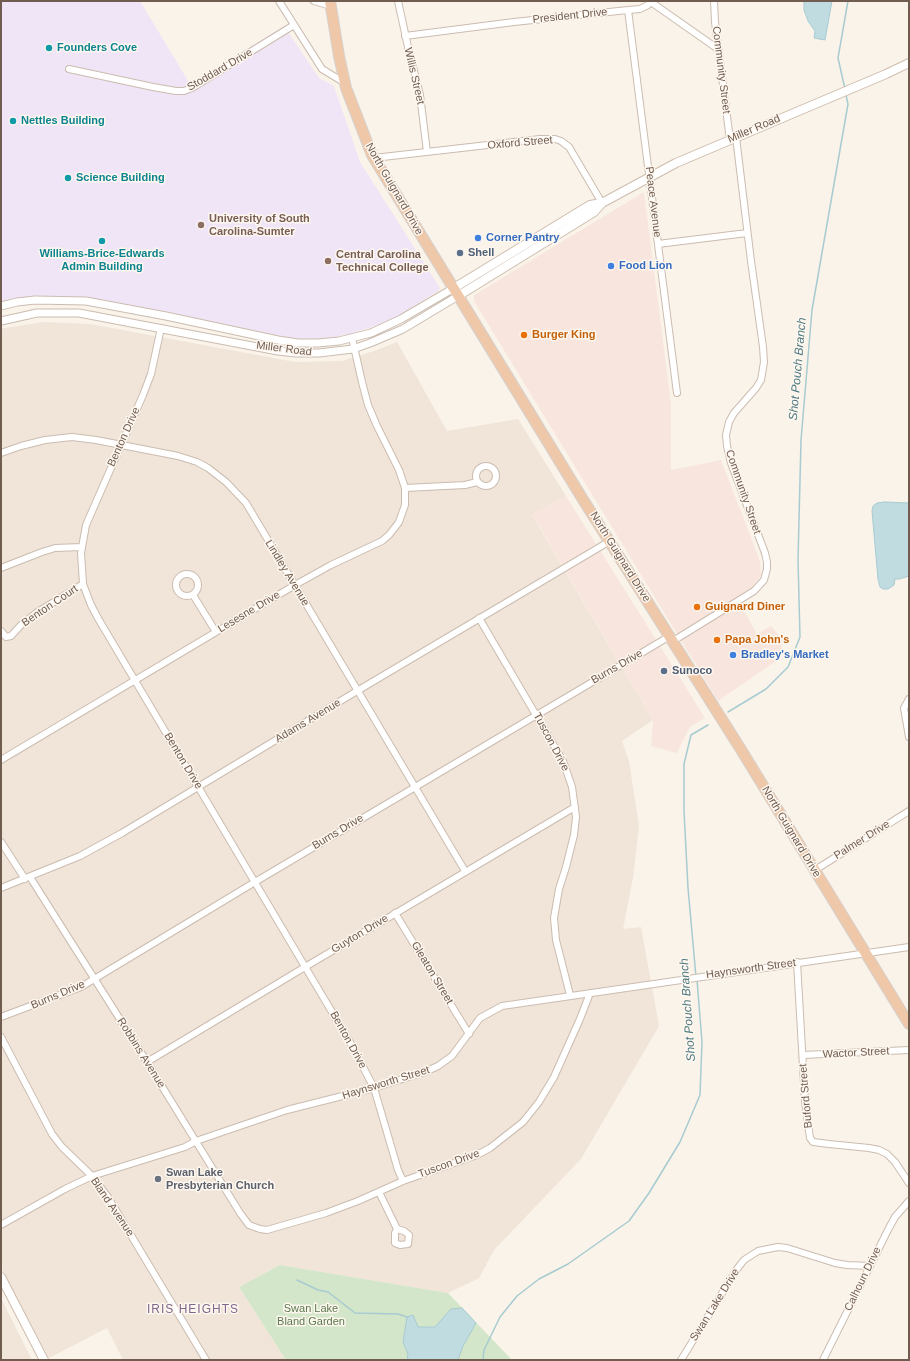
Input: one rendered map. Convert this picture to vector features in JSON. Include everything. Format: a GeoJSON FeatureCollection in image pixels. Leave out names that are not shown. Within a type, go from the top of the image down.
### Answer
{"type":"FeatureCollection","features":[{"type":"Feature","properties":{"kind":"highway","name":"North Guignard Drive"},"geometry":{"type":"LineString","coordinates":[[330,3],[344,78],[355,114],[374,158],[610,541],[672,638],[909,1024]]}},
{"type":"Feature","properties":{"kind":"main road","name":"Miller Road"},"geometry":{"type":"LineString","coordinates":[[456,292],[594,212],[602,202],[650,176],[733,138],[840,94],[909,63]]}},
{"type":"Feature","properties":{"kind":"main road"},"geometry":{"type":"LineString","coordinates":[[1,1277],[44,1360]]}},
{"type":"Feature","properties":{"kind":"street"},"geometry":{"type":"LineString","coordinates":[[279,1],[322,69],[344,78]]}},
{"type":"Feature","properties":{"kind":"street"},"geometry":{"type":"LineString","coordinates":[[314,1],[330,3]]}},
{"type":"Feature","properties":{"kind":"street","name":"Willis Street"},"geometry":{"type":"LineString","coordinates":[[398,1],[405,36],[420,94],[427,152]]}},
{"type":"Feature","properties":{"kind":"street","name":"President Drive"},"geometry":{"type":"LineString","coordinates":[[405,36],[514,22],[640,9],[648,5],[651,1],[718,49]]}},
{"type":"Feature","properties":{"kind":"street","name":"Community Street"},"geometry":{"type":"LineString","coordinates":[[672,638],[754,591],[764,580],[767,570],[765,553],[731,463],[727,446],[726,435],[729,422],[736,410],[756,388],[761,380],[764,370],[764,347],[733,138],[718,49],[714,1]]}},
{"type":"Feature","properties":{"kind":"street","name":"Peace Avenue"},"geometry":{"type":"LineString","coordinates":[[628,10],[677,393]]}},
{"type":"Feature","properties":{"kind":"street","name":"Stoddard Drive"},"geometry":{"type":"LineString","coordinates":[[69,69],[153,87],[184,91],[192,88],[294,25]]}},
{"type":"Feature","properties":{"kind":"street","name":"Oxford Street"},"geometry":{"type":"LineString","coordinates":[[374,158],[540,139],[555,139],[561,141],[569,147],[602,202]]}},
{"type":"Feature","properties":{"kind":"street"},"geometry":{"type":"LineString","coordinates":[[658,244],[747,232]]}},
{"type":"Feature","properties":{"kind":"street","name":"Miller Road"},"geometry":{"type":"LineString","coordinates":[[1,306],[35,300],[86,302],[166,316],[278,340],[298,343],[318,343],[352,338],[371,333],[456,292]]}},
{"type":"Feature","properties":{"kind":"street","name":"Miller Road"},"geometry":{"type":"LineString","coordinates":[[1,321],[26,314],[62,312],[93,315],[278,351],[319,353],[353,349],[403,329],[456,292]]}},
{"type":"Feature","properties":{"kind":"street","name":"Benton Drive"},"geometry":{"type":"LineString","coordinates":[[161,328],[151,374],[86,525],[81,547],[80,564],[83,584],[91,605],[135,681],[351,1044],[374,1088],[398,1170],[403,1181]]}},
{"type":"Feature","properties":{"kind":"street","name":"Lesesne Drive"},"geometry":{"type":"LineString","coordinates":[[1,760],[294,586],[331,565],[375,544],[389,534],[399,522],[406,499],[405,488],[399,470],[368,405],[353,349],[352,338]]}},
{"type":"Feature","properties":{"kind":"street","name":"Lindley Avenue"},"geometry":{"type":"LineString","coordinates":[[1,454],[33,442],[61,438],[78,438],[178,456],[197,462],[208,468],[226,482],[246,503],[465,871]]}},
{"type":"Feature","properties":{"kind":"street"},"geometry":{"type":"LineString","coordinates":[[405,488],[465,485],[477,482]]}},
{"type":"Feature","properties":{"kind":"street","name":"Adams Avenue"},"geometry":{"type":"LineString","coordinates":[[1,888],[80,856],[122,833],[610,541]]}},
{"type":"Feature","properties":{"kind":"street"},"geometry":{"type":"LineString","coordinates":[[1,568],[55,548],[81,547]]}},
{"type":"Feature","properties":{"kind":"street","name":"Benton Court"},"geometry":{"type":"LineString","coordinates":[[1,631],[6,637],[11,636],[21,625],[36,613],[83,584]]}},
{"type":"Feature","properties":{"kind":"street"},"geometry":{"type":"LineString","coordinates":[[193,595],[216,632]]}},
{"type":"Feature","properties":{"kind":"street","name":"Tuscon Drive"},"geometry":{"type":"LineString","coordinates":[[479,618],[568,771],[572,787],[575,807],[574,835],[559,889],[554,918],[556,940],[570,995]]}},
{"type":"Feature","properties":{"kind":"street","name":"Burns Drive"},"geometry":{"type":"LineString","coordinates":[[1,1017],[70,992],[94,979],[536,714],[672,638]]}},
{"type":"Feature","properties":{"kind":"street"},"geometry":{"type":"LineString","coordinates":[[909,699],[904,708],[909,737]]}},
{"type":"Feature","properties":{"kind":"street","name":"Guyton Drive"},"geometry":{"type":"LineString","coordinates":[[147,1062],[465,871],[575,807]]}},
{"type":"Feature","properties":{"kind":"street","name":"Palmer Drive"},"geometry":{"type":"LineString","coordinates":[[814,870],[909,812]]}},
{"type":"Feature","properties":{"kind":"street","name":"Robbins Avenue"},"geometry":{"type":"LineString","coordinates":[[1,842],[27,878],[94,979],[240,1213],[249,1225],[253,1227]]}},
{"type":"Feature","properties":{"kind":"street","name":"Gleaton Street"},"geometry":{"type":"LineString","coordinates":[[395,913],[469,1034]]}},
{"type":"Feature","properties":{"kind":"street","name":"Haynsworth Street"},"geometry":{"type":"LineString","coordinates":[[1,1225],[65,1189],[92,1176],[185,1147],[196,1141],[287,1110],[374,1088],[428,1072],[452,1056],[464,1042],[480,1018],[502,1006],[707,975],[909,947]]}},
{"type":"Feature","properties":{"kind":"street","name":"Buford Street"},"geometry":{"type":"LineString","coordinates":[[797,962],[805,1101],[810,1138],[813,1142],[879,1150],[887,1154],[895,1162],[909,1183]]}},
{"type":"Feature","properties":{"kind":"street","name":"Tuscon Drive"},"geometry":{"type":"LineString","coordinates":[[253,1227],[267,1230],[326,1212],[358,1201],[403,1181],[477,1155],[490,1148],[523,1122],[539,1102],[554,1078],[580,1019],[590,992]]}},
{"type":"Feature","properties":{"kind":"street","name":"Bland Avenue"},"geometry":{"type":"LineString","coordinates":[[1,1037],[52,1134],[62,1147],[92,1176],[108,1197],[206,1360]]}},
{"type":"Feature","properties":{"kind":"street","name":"Wactor Street"},"geometry":{"type":"LineString","coordinates":[[803,1056],[909,1050]]}},
{"type":"Feature","properties":{"kind":"street"},"geometry":{"type":"LineString","coordinates":[[379,1192],[397,1229]]}},
{"type":"Feature","properties":{"kind":"street","name":"Calhoun Drive"},"geometry":{"type":"LineString","coordinates":[[823,1360],[889,1228],[895,1217],[909,1201]]}},
{"type":"Feature","properties":{"kind":"street","name":"Swan Lake Drive"},"geometry":{"type":"LineString","coordinates":[[681,1360],[737,1269],[744,1260],[758,1251],[778,1247],[787,1248],[835,1263],[870,1266]]}},
{"type":"Feature","properties":{"kind":"shaded area","name":"University of South Carolina-Sumter"},"geometry":{"type":"Polygon","coordinates":[[[1,1],[140,1],[190,84],[284,26],[319,78],[334,86],[360,162],[440,288],[438,291],[388,322],[349,334],[328,338],[305,339],[277,336],[69,299],[1,305],[1,1]]]}},
{"type":"Feature","properties":{"kind":"shaded area"},"geometry":{"type":"Polygon","coordinates":[[[644,192],[671,404],[671,470],[721,460],[760,561],[761,576],[751,588],[737,598],[757,634],[771,626],[783,640],[779,659],[718,701],[474,301],[474,295],[644,192]]]}},
{"type":"Feature","properties":{"kind":"shaded area"},"geometry":{"type":"Polygon","coordinates":[[[44,322],[90,324],[295,362],[342,361],[397,342],[447,431],[518,419],[566,496],[532,515],[653,720],[622,741],[629,761],[639,826],[633,878],[623,929],[641,927],[659,1026],[581,1159],[494,1250],[479,1278],[448,1293],[280,1265],[239,1287],[286,1360],[123,1360],[107,1328],[49,1358],[1,1268],[1,329],[44,322]]]}},
{"type":"Feature","properties":{"kind":"shaded area"},"geometry":{"type":"Polygon","coordinates":[[[566,496],[705,718],[690,727],[677,753],[651,746],[653,720],[532,514],[566,496]]]}},
{"type":"Feature","properties":{"kind":"shaded area"},"geometry":{"type":"Polygon","coordinates":[[[1,1298],[32,1360],[1,1360],[1,1298]]]}},
{"type":"Feature","properties":{"kind":"green space","name":"Swan Lake Bland Garden"},"geometry":{"type":"Polygon","coordinates":[[[280,1265],[448,1293],[512,1360],[286,1360],[239,1287],[280,1265]]]}},
{"type":"Feature","properties":{"kind":"water"},"geometry":{"type":"Polygon","coordinates":[[[804,1],[832,1],[825,40],[814,38],[815,31],[808,21],[804,10],[804,1]]]}},
{"type":"Feature","properties":{"kind":"water"},"geometry":{"type":"Polygon","coordinates":[[[877,503],[909,503],[909,576],[895,579],[894,585],[888,589],[883,589],[880,587],[878,579],[872,511],[873,506],[877,503]]]}},
{"type":"Feature","properties":{"kind":"water"},"geometry":{"type":"Polygon","coordinates":[[[462,1308],[476,1323],[463,1346],[458,1360],[407,1360],[408,1354],[403,1342],[407,1317],[413,1315],[418,1327],[435,1327],[451,1309],[462,1308]]]}},
{"type":"Feature","properties":{"kind":"waterway","name":"Shot Pouch Branch"},"geometry":{"type":"LineString","coordinates":[[845,89],[838,58],[848,1]]}},
{"type":"Feature","properties":{"kind":"waterway","name":"Shot Pouch Branch"},"geometry":{"type":"LineString","coordinates":[[728,712],[766,689],[788,667],[800,637],[798,560],[801,440],[812,310],[848,104],[846,95]]}},
{"type":"Feature","properties":{"kind":"waterway","name":"Shot Pouch Branch"},"geometry":{"type":"LineString","coordinates":[[696,977],[688,888],[684,811],[684,764],[691,735],[708,725]]}},
{"type":"Feature","properties":{"kind":"waterway","name":"Shot Pouch Branch"},"geometry":{"type":"LineString","coordinates":[[483,1360],[484,1350],[500,1317],[517,1296],[539,1279],[568,1264],[629,1221],[649,1193],[680,1142],[700,1095],[702,1042],[697,980]]}},
{"type":"Feature","properties":{"kind":"waterway"},"geometry":{"type":"LineString","coordinates":[[297,1280],[318,1290],[328,1292],[355,1313],[398,1314],[407,1317]]}},
{"type":"Feature","properties":{"kind":"place","name":"Founders Cove"},"geometry":{"type":"Point","coordinates":[49,48]}},
{"type":"Feature","properties":{"kind":"place","name":"Nettles Building"},"geometry":{"type":"Point","coordinates":[13,121]}},
{"type":"Feature","properties":{"kind":"place","name":"Science Building"},"geometry":{"type":"Point","coordinates":[68,178]}},
{"type":"Feature","properties":{"kind":"place","name":"University of South Carolina-Sumter"},"geometry":{"type":"Point","coordinates":[201,225]}},
{"type":"Feature","properties":{"kind":"place","name":"Corner Pantry"},"geometry":{"type":"Point","coordinates":[478,238]}},
{"type":"Feature","properties":{"kind":"place","name":"Williams-Brice-Edwards Admin Building"},"geometry":{"type":"Point","coordinates":[102,241]}},
{"type":"Feature","properties":{"kind":"place","name":"Shell"},"geometry":{"type":"Point","coordinates":[460,253]}},
{"type":"Feature","properties":{"kind":"place","name":"Central Carolina Technical College"},"geometry":{"type":"Point","coordinates":[328,261]}},
{"type":"Feature","properties":{"kind":"place","name":"Food Lion"},"geometry":{"type":"Point","coordinates":[611,266]}},
{"type":"Feature","properties":{"kind":"place","name":"Burger King"},"geometry":{"type":"Point","coordinates":[524,335]}},
{"type":"Feature","properties":{"kind":"place","name":"Guignard Diner"},"geometry":{"type":"Point","coordinates":[697,607]}},
{"type":"Feature","properties":{"kind":"place","name":"Papa John's"},"geometry":{"type":"Point","coordinates":[717,640]}},
{"type":"Feature","properties":{"kind":"place","name":"Bradley's Market"},"geometry":{"type":"Point","coordinates":[733,655]}},
{"type":"Feature","properties":{"kind":"place","name":"Sunoco"},"geometry":{"type":"Point","coordinates":[664,671]}},
{"type":"Feature","properties":{"kind":"place","name":"Swan Lake Presbyterian Church"},"geometry":{"type":"Point","coordinates":[158,1179]}},
{"type":"Feature","properties":{"kind":"district","name":"IRIS HEIGHTS"},"geometry":{"type":"Point","coordinates":[193,1310]}}]}
